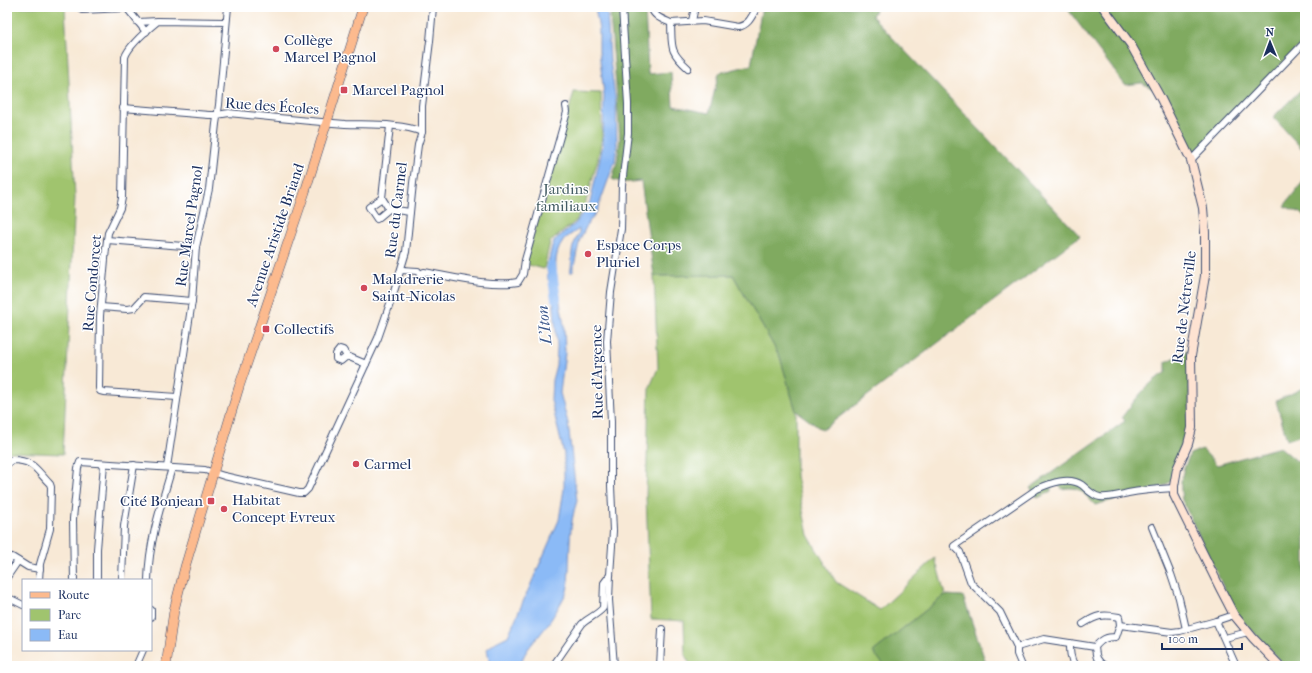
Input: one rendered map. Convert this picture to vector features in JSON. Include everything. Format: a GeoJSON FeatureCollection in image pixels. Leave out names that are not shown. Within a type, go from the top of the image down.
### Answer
{"type":"FeatureCollection","features":[{"type":"Feature","properties":{"kind":"main road","name":"Avenue Aristide Briand"},"geometry":{"type":"LineString","coordinates":[[166,666],[174,610],[184,567],[239,387],[305,192],[326,122],[364,7]]}},
{"type":"Feature","properties":{"kind":"street"},"geometry":{"type":"LineString","coordinates":[[82,10],[126,7],[146,32]]}},
{"type":"Feature","properties":{"kind":"street","name":"Rue du Carmel"},"geometry":{"type":"LineString","coordinates":[[214,472],[245,481],[304,493],[308,489],[378,338],[406,252],[417,153],[422,132],[422,106],[433,7]]}},
{"type":"Feature","properties":{"kind":"street","name":"Rue d'Argence"},"geometry":{"type":"LineString","coordinates":[[614,666],[609,600],[613,531],[611,422],[606,341],[611,292],[621,229],[622,185],[628,133],[628,104],[622,7]]}},
{"type":"Feature","properties":{"kind":"street"},"geometry":{"type":"LineString","coordinates":[[651,7],[653,13],[671,23],[703,21],[738,27],[743,26],[750,20],[757,7]]}},
{"type":"Feature","properties":{"kind":"street"},"geometry":{"type":"LineString","coordinates":[[692,21],[695,7]]}},
{"type":"Feature","properties":{"kind":"street","name":"Rue de Nétreville"},"geometry":{"type":"LineString","coordinates":[[1103,7],[1144,66],[1191,160],[1203,208],[1205,232],[1205,271],[1191,356],[1192,428],[1188,444],[1177,469],[1174,488]]}},
{"type":"Feature","properties":{"kind":"street","name":"Rue Marcel Pagnol"},"geometry":{"type":"LineString","coordinates":[[148,579],[149,558],[169,468],[177,398],[192,301],[196,247],[209,190],[228,9]]}},
{"type":"Feature","properties":{"kind":"street","name":"Rue Condorcet"},"geometry":{"type":"LineString","coordinates":[[158,21],[126,52],[125,57],[122,198],[120,208],[108,233],[107,240],[101,307],[99,388],[100,391],[104,392],[177,398]]}},
{"type":"Feature","properties":{"kind":"street"},"geometry":{"type":"LineString","coordinates":[[138,22],[226,22]]}},
{"type":"Feature","properties":{"kind":"street"},"geometry":{"type":"LineString","coordinates":[[671,23],[672,50],[679,60],[688,68]]}},
{"type":"Feature","properties":{"kind":"street"},"geometry":{"type":"LineString","coordinates":[[1191,160],[1305,42]]}},
{"type":"Feature","properties":{"kind":"street"},"geometry":{"type":"LineString","coordinates":[[401,270],[418,271],[420,275],[424,272],[506,284],[518,282],[523,274],[525,260],[567,112],[566,106]]}},
{"type":"Feature","properties":{"kind":"street","name":"Rue des Écoles"},"geometry":{"type":"LineString","coordinates":[[123,108],[217,116],[229,113],[390,126],[410,128],[422,132]]}},
{"type":"Feature","properties":{"kind":"street"},"geometry":{"type":"LineString","coordinates":[[389,209],[382,198],[390,126]]}},
{"type":"Feature","properties":{"kind":"street"},"geometry":{"type":"LineString","coordinates":[[382,198],[369,207],[377,219],[389,209],[410,212]]}},
{"type":"Feature","properties":{"kind":"street"},"geometry":{"type":"LineString","coordinates":[[107,240],[196,247]]}},
{"type":"Feature","properties":{"kind":"street"},"geometry":{"type":"LineString","coordinates":[[101,307],[134,308],[144,297],[192,301]]}},
{"type":"Feature","properties":{"kind":"street"},"geometry":{"type":"LineString","coordinates":[[347,356],[366,364]]}},
{"type":"Feature","properties":{"kind":"street"},"geometry":{"type":"LineString","coordinates":[[7,464],[12,460],[30,463],[50,484],[51,487],[50,529],[42,554],[40,579]]}},
{"type":"Feature","properties":{"kind":"street"},"geometry":{"type":"LineString","coordinates":[[74,579],[74,519],[78,468],[80,462],[205,470],[214,472]]}},
{"type":"Feature","properties":{"kind":"street"},"geometry":{"type":"LineString","coordinates":[[97,579],[97,549],[104,464]]}},
{"type":"Feature","properties":{"kind":"street"},"geometry":{"type":"LineString","coordinates":[[122,579],[124,526],[134,465]]}},
{"type":"Feature","properties":{"kind":"street"},"geometry":{"type":"LineString","coordinates":[[1022,666],[1017,647],[1000,612],[971,583],[960,552],[954,546],[1038,489],[1062,481],[1070,481],[1080,484],[1099,497],[1110,497],[1150,490],[1174,488],[1174,495],[1178,504],[1234,615],[1280,666]]}},
{"type":"Feature","properties":{"kind":"street"},"geometry":{"type":"LineString","coordinates":[[1152,527],[1179,598],[1186,629]]}},
{"type":"Feature","properties":{"kind":"street"},"geometry":{"type":"LineString","coordinates":[[7,577],[9,565],[18,561],[28,568],[40,569]]}},
{"type":"Feature","properties":{"kind":"street"},"geometry":{"type":"LineString","coordinates":[[553,666],[582,624],[603,608],[604,583],[610,575]]}},
{"type":"Feature","properties":{"kind":"street"},"geometry":{"type":"LineString","coordinates":[[7,597],[22,604]]}},
{"type":"Feature","properties":{"kind":"street"},"geometry":{"type":"LineString","coordinates":[[1083,624],[1094,617],[1103,615],[1119,617],[1120,624],[1116,637],[1103,638],[1095,647],[1099,663],[1105,666]]}},
{"type":"Feature","properties":{"kind":"street"},"geometry":{"type":"LineString","coordinates":[[1120,624],[1172,632],[1234,615]]}},
{"type":"Feature","properties":{"kind":"street"},"geometry":{"type":"LineString","coordinates":[[1216,621],[1225,638],[1234,666]]}},
{"type":"Feature","properties":{"kind":"street"},"geometry":{"type":"LineString","coordinates":[[660,666],[662,629]]}},
{"type":"Feature","properties":{"kind":"street"},"geometry":{"type":"LineString","coordinates":[[1225,638],[1248,632]]}},
{"type":"Feature","properties":{"kind":"street"},"geometry":{"type":"LineString","coordinates":[[1017,647],[1044,639],[1095,647]]}},
{"type":"Feature","properties":{"kind":"street"},"geometry":{"type":"LineString","coordinates":[[1070,643],[1070,654],[1075,666]]}},
{"type":"Feature","properties":{"kind":"street"},"geometry":{"type":"LineString","coordinates":[[136,666],[142,651]]}},
{"type":"Feature","properties":{"kind":"green space"},"geometry":{"type":"Polygon","coordinates":[[[7,7],[65,7],[75,197],[63,454],[9,452],[7,454],[7,7]]]}},
{"type":"Feature","properties":{"kind":"green space"},"geometry":{"type":"Polygon","coordinates":[[[613,7],[645,7],[648,74],[671,72],[673,106],[709,113],[719,73],[751,65],[762,7],[880,7],[876,9],[872,16],[1080,236],[822,430],[796,411],[780,357],[733,275],[654,276],[641,181],[623,182],[612,179],[617,162],[620,139],[610,16],[613,7]]]}},
{"type":"Feature","properties":{"kind":"green space"},"geometry":{"type":"Polygon","coordinates":[[[1066,7],[1305,7],[1305,50],[1300,45],[1191,157],[1159,92],[1142,83],[1125,85],[1066,7]]]}},
{"type":"Feature","properties":{"kind":"green space"},"geometry":{"type":"Polygon","coordinates":[[[1305,86],[1305,152],[1273,117],[1305,86]]]}},
{"type":"Feature","properties":{"kind":"green space","name":"Jardins familiaux"},"geometry":{"type":"Polygon","coordinates":[[[574,92],[601,93],[602,136],[598,159],[585,205],[576,221],[550,242],[544,269],[525,264],[574,92]]]}},
{"type":"Feature","properties":{"kind":"green space"},"geometry":{"type":"Polygon","coordinates":[[[1305,179],[1305,217],[1301,213],[1284,206],[1305,179]]]}},
{"type":"Feature","properties":{"kind":"green space"},"geometry":{"type":"Polygon","coordinates":[[[733,275],[780,357],[796,411],[796,476],[808,535],[836,582],[880,610],[935,558],[945,595],[873,652],[885,666],[691,666],[685,655],[684,621],[651,619],[646,497],[649,389],[658,368],[654,276],[733,275]]]}},
{"type":"Feature","properties":{"kind":"green space"},"geometry":{"type":"Polygon","coordinates":[[[1188,351],[1190,403],[1188,440],[1173,470],[1171,481],[1164,486],[1095,505],[1081,491],[1073,488],[1062,489],[1058,485],[1051,487],[1051,491],[1038,498],[1030,488],[1125,421],[1122,417],[1137,398],[1153,381],[1166,372],[1166,362],[1188,351]]]}},
{"type":"Feature","properties":{"kind":"green space"},"geometry":{"type":"Polygon","coordinates":[[[1305,387],[1305,434],[1287,440],[1276,401],[1305,387]]]}},
{"type":"Feature","properties":{"kind":"green space"},"geometry":{"type":"Polygon","coordinates":[[[1280,447],[1298,462],[1305,457],[1305,666],[1286,666],[1241,619],[1231,603],[1182,500],[1181,493],[1182,476],[1190,454],[1202,449],[1217,465],[1280,447]]]}},
{"type":"Feature","properties":{"kind":"green space"},"geometry":{"type":"Polygon","coordinates":[[[945,595],[963,596],[987,666],[885,666],[873,652],[945,595]]]}},
{"type":"Feature","properties":{"kind":"water"},"geometry":{"type":"Polygon","coordinates":[[[595,7],[606,7],[607,10],[610,60],[616,104],[617,144],[615,161],[597,211],[587,225],[580,239],[573,266],[573,272],[570,272],[572,251],[579,229],[563,241],[558,251],[556,260],[557,277],[548,280],[547,267],[555,240],[576,223],[590,202],[603,145],[604,95],[599,51],[599,30],[595,7]]]}},
{"type":"Feature","properties":{"kind":"water"},"geometry":{"type":"Polygon","coordinates":[[[557,285],[564,325],[565,353],[560,393],[568,423],[577,501],[571,527],[568,589],[550,621],[527,650],[520,666],[490,666],[487,649],[496,642],[508,636],[559,520],[564,489],[564,454],[551,400],[552,380],[556,365],[557,346],[552,287],[557,285]]]}},
{"type":"Feature","properties":{"kind":"waterway","name":"L'Iton"},"geometry":{"type":"LineString","coordinates":[[551,265],[556,299]]}},
{"type":"Feature","properties":{"kind":"place","name":"Collège Marcel Pagnol"},"geometry":{"type":"Point","coordinates":[276,49]}},
{"type":"Feature","properties":{"kind":"place","name":"Marcel Pagnol"},"geometry":{"type":"Point","coordinates":[344,90]}},
{"type":"Feature","properties":{"kind":"place","name":"Espace Corps Pluriel"},"geometry":{"type":"Point","coordinates":[588,254]}},
{"type":"Feature","properties":{"kind":"place","name":"Maladrerie Saint-Nicolas"},"geometry":{"type":"Point","coordinates":[364,288]}},
{"type":"Feature","properties":{"kind":"place","name":"Collectifs"},"geometry":{"type":"Point","coordinates":[266,329]}},
{"type":"Feature","properties":{"kind":"place","name":"Carmel"},"geometry":{"type":"Point","coordinates":[356,464]}},
{"type":"Feature","properties":{"kind":"place","name":"Cité Bonjean"},"geometry":{"type":"Point","coordinates":[211,501]}},
{"type":"Feature","properties":{"kind":"place","name":"Habitat Concept Evreux"},"geometry":{"type":"Point","coordinates":[224,509]}}]}
